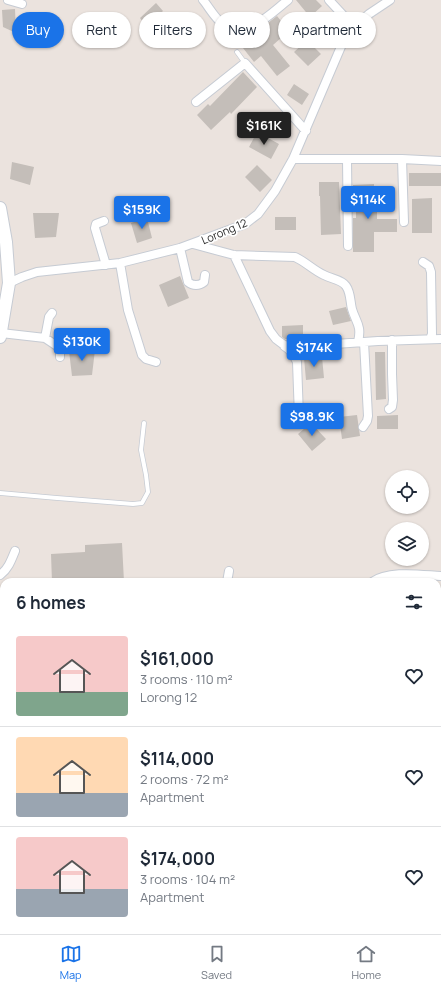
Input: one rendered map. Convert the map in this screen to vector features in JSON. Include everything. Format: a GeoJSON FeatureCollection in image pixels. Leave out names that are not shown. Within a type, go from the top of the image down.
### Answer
{"type":"FeatureCollection","features":[{"type":"Feature","properties":{"kind":"main road"},"geometry":{"type":"LineString","coordinates":[[0,211],[6,242],[9,283],[0,337]]}},
{"type":"Feature","properties":{"kind":"street"},"geometry":{"type":"LineString","coordinates":[[8,0],[22,4]]}},
{"type":"Feature","properties":{"kind":"street"},"geometry":{"type":"LineString","coordinates":[[203,0],[222,24],[240,30],[254,26],[288,0]]}},
{"type":"Feature","properties":{"kind":"street"},"geometry":{"type":"LineString","coordinates":[[329,0],[340,12]]}},
{"type":"Feature","properties":{"kind":"street","name":"Lorong 12"},"geometry":{"type":"LineString","coordinates":[[372,12],[390,0]]}},
{"type":"Feature","properties":{"kind":"street","name":"Lorong 12"},"geometry":{"type":"LineString","coordinates":[[9,283],[22,277],[43,271],[120,263],[180,248],[245,224],[258,214],[275,191],[293,160],[340,48]]}},
{"type":"Feature","properties":{"kind":"street"},"geometry":{"type":"LineString","coordinates":[[196,102],[245,63],[306,130]]}},
{"type":"Feature","properties":{"kind":"street"},"geometry":{"type":"LineString","coordinates":[[347,159],[348,246]]}},
{"type":"Feature","properties":{"kind":"street"},"geometry":{"type":"LineString","coordinates":[[293,160],[402,159],[441,161]]}},
{"type":"Feature","properties":{"kind":"street"},"geometry":{"type":"LineString","coordinates":[[402,159],[404,222]]}},
{"type":"Feature","properties":{"kind":"street"},"geometry":{"type":"LineString","coordinates":[[104,221],[96,224],[95,228],[106,265]]}},
{"type":"Feature","properties":{"kind":"street"},"geometry":{"type":"LineString","coordinates":[[194,244],[234,255],[295,257],[304,261],[324,275],[338,280],[346,285],[350,293],[352,308],[359,327],[361,342],[368,416],[363,427]]}},
{"type":"Feature","properties":{"kind":"street"},"geometry":{"type":"LineString","coordinates":[[180,248],[188,282],[193,285],[200,284],[204,282],[205,275]]}},
{"type":"Feature","properties":{"kind":"street"},"geometry":{"type":"LineString","coordinates":[[234,255],[270,331],[276,339],[295,356],[297,362],[299,417]]}},
{"type":"Feature","properties":{"kind":"street"},"geometry":{"type":"LineString","coordinates":[[423,262],[429,266],[431,272],[432,334],[430,339]]}},
{"type":"Feature","properties":{"kind":"street"},"geometry":{"type":"LineString","coordinates":[[120,263],[128,310],[142,355],[146,359],[156,362]]}},
{"type":"Feature","properties":{"kind":"street"},"geometry":{"type":"LineString","coordinates":[[46,338],[49,317],[52,313]]}},
{"type":"Feature","properties":{"kind":"street"},"geometry":{"type":"LineString","coordinates":[[0,333],[46,338],[60,348],[60,357]]}},
{"type":"Feature","properties":{"kind":"street"},"geometry":{"type":"LineString","coordinates":[[284,345],[306,346],[392,340],[441,339]]}},
{"type":"Feature","properties":{"kind":"street"},"geometry":{"type":"LineString","coordinates":[[389,409],[392,407],[393,400],[392,340]]}},
{"type":"Feature","properties":{"kind":"street"},"geometry":{"type":"LineString","coordinates":[[0,575],[10,562],[15,551]]}},
{"type":"Feature","properties":{"kind":"street"},"geometry":{"type":"LineString","coordinates":[[228,578],[229,571]]}},
{"type":"Feature","properties":{"kind":"street"},"geometry":{"type":"LineString","coordinates":[[378,578],[394,574],[441,576]]}},
{"type":"Feature","properties":{"kind":"lane"},"geometry":{"type":"LineString","coordinates":[[237,52],[245,63]]}},
{"type":"Feature","properties":{"kind":"lane"},"geometry":{"type":"LineString","coordinates":[[0,493],[133,504],[142,502],[148,492],[141,450],[144,423]]}},
{"type":"Feature","properties":{"kind":"building"},"geometry":{"type":"Polygon","coordinates":[[[296,0],[316,0],[322,6],[315,12],[306,12],[296,0]]]}},
{"type":"Feature","properties":{"kind":"building"},"geometry":{"type":"Polygon","coordinates":[[[156,3],[163,11],[162,12],[146,12],[156,3]]]}},
{"type":"Feature","properties":{"kind":"building"},"geometry":{"type":"Polygon","coordinates":[[[15,9],[15,12],[12,12],[12,31],[3,27],[2,10],[15,9]]]}},
{"type":"Feature","properties":{"kind":"building"},"geometry":{"type":"Polygon","coordinates":[[[277,16],[278,17],[278,41],[273,45],[290,66],[277,76],[261,56],[254,62],[243,48],[270,48],[270,21],[277,16]]]}},
{"type":"Feature","properties":{"kind":"building"},"geometry":{"type":"Polygon","coordinates":[[[298,48],[315,48],[321,54],[308,66],[294,52],[298,48]]]}},
{"type":"Feature","properties":{"kind":"building"},"geometry":{"type":"Polygon","coordinates":[[[243,72],[257,87],[231,114],[230,112],[211,130],[197,115],[208,104],[210,106],[243,72]]]}},
{"type":"Feature","properties":{"kind":"building"},"geometry":{"type":"Polygon","coordinates":[[[294,84],[309,94],[302,105],[287,95],[294,84]]]}},
{"type":"Feature","properties":{"kind":"building"},"geometry":{"type":"Polygon","coordinates":[[[257,132],[279,144],[271,159],[249,147],[257,132]]]}},
{"type":"Feature","properties":{"kind":"building"},"geometry":{"type":"Polygon","coordinates":[[[12,162],[34,167],[30,185],[10,179],[12,162]]]}},
{"type":"Feature","properties":{"kind":"building"},"geometry":{"type":"Polygon","coordinates":[[[257,165],[272,180],[260,192],[245,177],[257,165]]]}},
{"type":"Feature","properties":{"kind":"building"},"geometry":{"type":"Polygon","coordinates":[[[409,173],[441,173],[441,186],[409,186],[409,173]]]}},
{"type":"Feature","properties":{"kind":"building"},"geometry":{"type":"Polygon","coordinates":[[[319,182],[339,182],[341,234],[321,235],[319,182]]]}},
{"type":"Feature","properties":{"kind":"building"},"geometry":{"type":"Polygon","coordinates":[[[374,184],[374,201],[377,201],[377,219],[397,219],[397,232],[374,232],[374,252],[353,252],[353,218],[356,218],[356,198],[353,198],[353,185],[374,184]]]}},
{"type":"Feature","properties":{"kind":"building"},"geometry":{"type":"Polygon","coordinates":[[[432,198],[432,233],[412,233],[412,199],[432,198]]]}},
{"type":"Feature","properties":{"kind":"building"},"geometry":{"type":"Polygon","coordinates":[[[33,213],[59,213],[56,237],[35,238],[33,213]]]}},
{"type":"Feature","properties":{"kind":"building"},"geometry":{"type":"Polygon","coordinates":[[[275,217],[296,217],[296,230],[275,230],[275,217]]]}},
{"type":"Feature","properties":{"kind":"building"},"geometry":{"type":"Polygon","coordinates":[[[147,218],[152,238],[137,243],[131,223],[147,218]]]}},
{"type":"Feature","properties":{"kind":"building"},"geometry":{"type":"Polygon","coordinates":[[[180,276],[189,298],[168,307],[159,285],[180,276]]]}},
{"type":"Feature","properties":{"kind":"building"},"geometry":{"type":"Polygon","coordinates":[[[346,307],[351,321],[333,325],[329,311],[346,307]]]}},
{"type":"Feature","properties":{"kind":"building"},"geometry":{"type":"Polygon","coordinates":[[[303,325],[303,339],[285,339],[282,337],[282,326],[303,325]]]}},
{"type":"Feature","properties":{"kind":"building"},"geometry":{"type":"Polygon","coordinates":[[[95,350],[92,375],[72,376],[69,351],[95,350]]]}},
{"type":"Feature","properties":{"kind":"building"},"geometry":{"type":"Polygon","coordinates":[[[375,352],[385,352],[386,399],[376,400],[375,352]]]}},
{"type":"Feature","properties":{"kind":"building"},"geometry":{"type":"Polygon","coordinates":[[[322,357],[324,378],[306,380],[304,358],[322,357]]]}},
{"type":"Feature","properties":{"kind":"building"},"geometry":{"type":"Polygon","coordinates":[[[357,415],[360,436],[342,439],[339,417],[357,415]]]}},
{"type":"Feature","properties":{"kind":"building"},"geometry":{"type":"Polygon","coordinates":[[[398,415],[398,429],[377,429],[377,416],[398,415]]]}},
{"type":"Feature","properties":{"kind":"building"},"geometry":{"type":"Polygon","coordinates":[[[311,423],[326,439],[312,451],[298,434],[311,423]]]}},
{"type":"Feature","properties":{"kind":"building"},"geometry":{"type":"Polygon","coordinates":[[[122,543],[124,578],[52,578],[51,554],[85,552],[85,545],[122,543]]]}}]}
